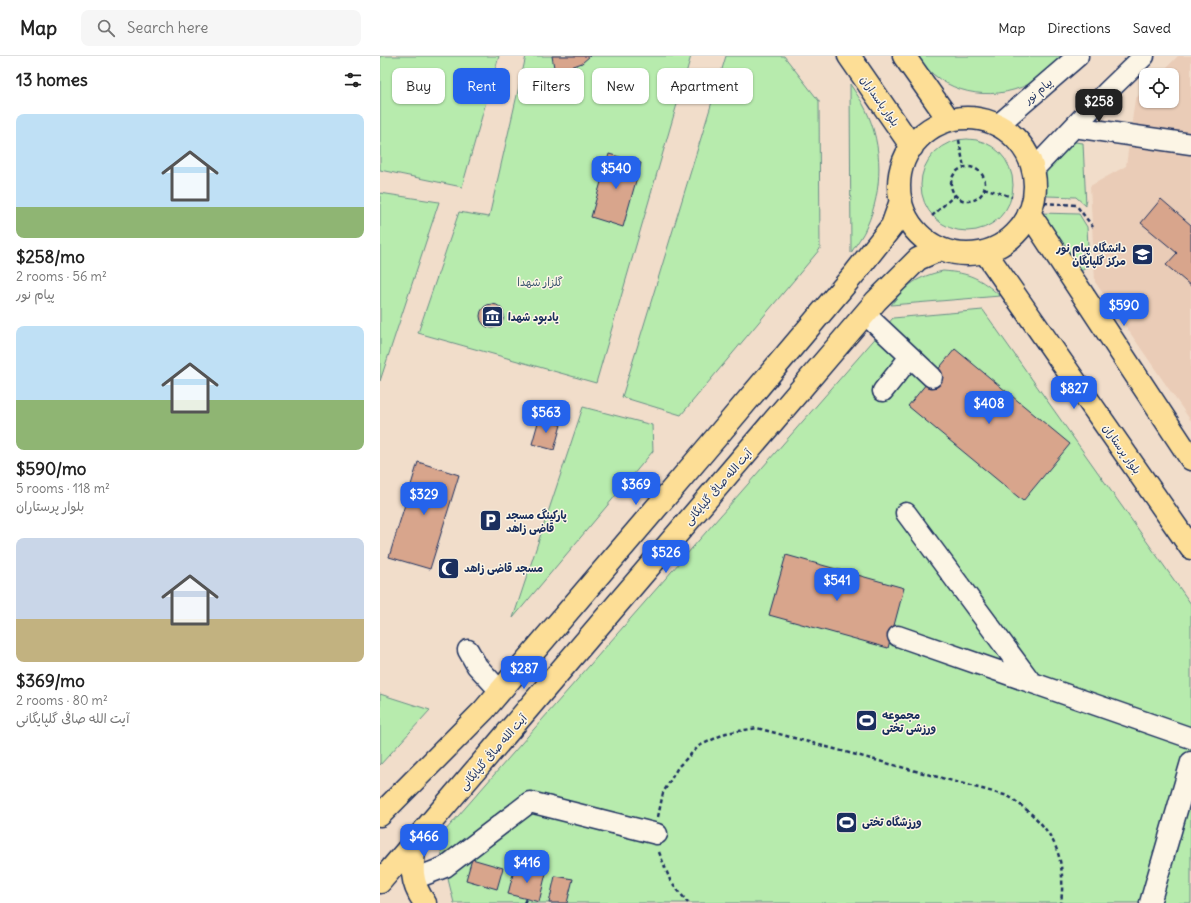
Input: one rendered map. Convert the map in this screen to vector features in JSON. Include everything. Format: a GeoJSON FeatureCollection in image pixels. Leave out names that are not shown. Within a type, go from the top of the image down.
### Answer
{"type":"FeatureCollection","features":[{"type":"Feature","properties":{"kind":"main road","name":"بلوار پاسداران"},"geometry":{"type":"LineString","coordinates":[[849,56],[912,147]]}},
{"type":"Feature","properties":{"kind":"main road"},"geometry":{"type":"LineString","coordinates":[[904,56],[950,120]]}},
{"type":"Feature","properties":{"kind":"main road"},"geometry":{"type":"LineString","coordinates":[[971,118],[982,119],[998,125],[1014,136],[1022,146],[1033,170],[1035,192],[1024,204],[1019,230],[1003,244],[985,252],[963,254],[941,249],[923,237],[909,221],[901,201],[899,182],[902,170],[912,147],[928,130],[950,120],[971,118]]}},
{"type":"Feature","properties":{"kind":"main road"},"geometry":{"type":"LineString","coordinates":[[380,815],[484,710],[855,274],[892,226],[901,201]]}},
{"type":"Feature","properties":{"kind":"main road"},"geometry":{"type":"LineString","coordinates":[[1024,204],[1191,459]]}},
{"type":"Feature","properties":{"kind":"main road","name":"آیت الله صافی گلپایگانی"},"geometry":{"type":"LineString","coordinates":[[380,882],[526,714],[865,314],[918,260],[941,249]]}},
{"type":"Feature","properties":{"kind":"main road","name":"بلوار پرستاران"},"geometry":{"type":"LineString","coordinates":[[985,252],[1191,548]]}},
{"type":"Feature","properties":{"kind":"main road"},"geometry":{"type":"LineString","coordinates":[[500,691],[526,714]]}},
{"type":"Feature","properties":{"kind":"main road"},"geometry":{"type":"LineString","coordinates":[[416,842],[411,864],[417,893],[425,903]]}},
{"type":"Feature","properties":{"kind":"street","name":"پیام نور"},"geometry":{"type":"LineString","coordinates":[[998,125],[1078,56]]}},
{"type":"Feature","properties":{"kind":"street"},"geometry":{"type":"LineString","coordinates":[[1033,170],[1144,56]]}},
{"type":"Feature","properties":{"kind":"street"},"geometry":{"type":"LineString","coordinates":[[1074,127],[1191,144]]}},
{"type":"Feature","properties":{"kind":"street"},"geometry":{"type":"LineString","coordinates":[[865,314],[932,377]]}},
{"type":"Feature","properties":{"kind":"street"},"geometry":{"type":"LineString","coordinates":[[884,391],[910,357]]}},
{"type":"Feature","properties":{"kind":"street"},"geometry":{"type":"LineString","coordinates":[[906,513],[1031,682]]}},
{"type":"Feature","properties":{"kind":"street"},"geometry":{"type":"LineString","coordinates":[[898,636],[1191,738]]}},
{"type":"Feature","properties":{"kind":"street"},"geometry":{"type":"LineString","coordinates":[[468,650],[477,666],[500,691]]}},
{"type":"Feature","properties":{"kind":"street"},"geometry":{"type":"LineString","coordinates":[[1150,903],[1191,762]]}},
{"type":"Feature","properties":{"kind":"street"},"geometry":{"type":"LineString","coordinates":[[414,879],[445,866],[530,802],[657,834]]}},
{"type":"Feature","properties":{"kind":"path"},"geometry":{"type":"LineString","coordinates":[[959,140],[964,168]]}},
{"type":"Feature","properties":{"kind":"path"},"geometry":{"type":"LineString","coordinates":[[964,168],[970,168],[977,170],[984,181],[984,188],[978,198],[966,202],[955,196],[951,190],[951,183],[957,171],[964,168]]}},
{"type":"Feature","properties":{"kind":"path"},"geometry":{"type":"LineString","coordinates":[[984,188],[1024,204],[1076,205],[1093,227]]}},
{"type":"Feature","properties":{"kind":"path"},"geometry":{"type":"LineString","coordinates":[[932,216],[955,196]]}},
{"type":"Feature","properties":{"kind":"path"},"geometry":{"type":"LineString","coordinates":[[688,903],[670,880],[659,852],[656,822],[663,793],[678,767],[699,746],[726,733],[757,728],[1008,796],[1031,811],[1048,832],[1059,856],[1063,882],[1061,903]]}},
{"type":"Feature","properties":{"kind":"path"},"geometry":{"type":"LineString","coordinates":[[524,903],[526,898]]}},
{"type":"Feature","properties":{"kind":"shaded area","name":"دانشگاه پیام نور مرکز گلپایگان"},"geometry":{"type":"Polygon","coordinates":[[[1178,56],[1191,56],[1191,421],[1095,282],[1090,186],[1126,166],[1135,99],[1139,95],[1139,108],[1179,108],[1179,68],[1166,68],[1178,56]]]}},
{"type":"Feature","properties":{"kind":"green space"},"geometry":{"type":"Polygon","coordinates":[[[380,56],[499,56],[496,68],[453,68],[453,104],[485,104],[462,187],[380,170],[380,56]]]}},
{"type":"Feature","properties":{"kind":"green space","name":"گلزار شهدا"},"geometry":{"type":"Polygon","coordinates":[[[526,56],[691,56],[688,68],[657,68],[657,104],[677,104],[596,383],[418,333],[459,212],[489,217],[518,91],[518,104],[584,104],[584,68],[523,68],[526,56]]]}},
{"type":"Feature","properties":{"kind":"green space"},"geometry":{"type":"Polygon","coordinates":[[[726,56],[784,56],[819,101],[820,249],[681,415],[622,397],[711,104],[753,104],[753,68],[722,68],[726,56]]]}},
{"type":"Feature","properties":{"kind":"green space"},"geometry":{"type":"Polygon","coordinates":[[[917,56],[1062,56],[1040,79],[1014,90],[983,94],[953,87],[927,69],[917,56]]]}},
{"type":"Feature","properties":{"kind":"green space"},"geometry":{"type":"Polygon","coordinates":[[[850,84],[872,124],[876,138],[879,168],[876,198],[872,212],[865,230],[851,253],[850,84]]]}},
{"type":"Feature","properties":{"kind":"green space"},"geometry":{"type":"Polygon","coordinates":[[[967,139],[985,142],[1000,152],[1010,167],[1013,185],[1010,203],[1000,218],[985,228],[967,231],[949,228],[934,218],[924,203],[921,185],[924,167],[934,152],[949,142],[967,139]]]}},
{"type":"Feature","properties":{"kind":"green space"},"geometry":{"type":"Polygon","coordinates":[[[1075,142],[1083,143],[1086,206],[1076,197],[1047,196],[1045,173],[1075,142]]]}},
{"type":"Feature","properties":{"kind":"green space"},"geometry":{"type":"Polygon","coordinates":[[[380,193],[439,202],[380,381],[380,193]]]}},
{"type":"Feature","properties":{"kind":"green space"},"geometry":{"type":"Polygon","coordinates":[[[1040,213],[1079,214],[1087,227],[1089,266],[1081,271],[1040,213]]]}},
{"type":"Feature","properties":{"kind":"green space"},"geometry":{"type":"Polygon","coordinates":[[[943,271],[968,275],[980,281],[1000,296],[891,305],[913,282],[943,271]]]}},
{"type":"Feature","properties":{"kind":"green space","name":"مجموعه ورزشی تختی"},"geometry":{"type":"Polygon","coordinates":[[[983,310],[1191,604],[1191,903],[454,903],[438,839],[893,318],[983,310]]]}},
{"type":"Feature","properties":{"kind":"green space"},"geometry":{"type":"Polygon","coordinates":[[[583,407],[652,425],[653,451],[513,618],[583,407]]]}},
{"type":"Feature","properties":{"kind":"green space"},"geometry":{"type":"Polygon","coordinates":[[[380,694],[430,710],[380,765],[380,694]]]}},
{"type":"Feature","properties":{"kind":"building"},"geometry":{"type":"Polygon","coordinates":[[[552,56],[590,56],[582,63],[568,68],[554,68],[552,56]]]}},
{"type":"Feature","properties":{"kind":"building"},"geometry":{"type":"Polygon","coordinates":[[[609,154],[641,163],[623,227],[591,217],[609,154]]]}},
{"type":"Feature","properties":{"kind":"building"},"geometry":{"type":"Polygon","coordinates":[[[1161,199],[1191,225],[1191,286],[1166,265],[1177,253],[1141,223],[1161,199]]]}},
{"type":"Feature","properties":{"kind":"building","name":"یادبود شهدا"},"geometry":{"type":"Polygon","coordinates":[[[492,304],[497,305],[503,311],[503,321],[497,327],[492,328],[487,327],[481,321],[480,316],[481,311],[487,305],[492,304]]]}},
{"type":"Feature","properties":{"kind":"building"},"geometry":{"type":"Polygon","coordinates":[[[955,349],[1070,444],[1023,501],[908,406],[955,349]]]}},
{"type":"Feature","properties":{"kind":"building"},"geometry":{"type":"Polygon","coordinates":[[[539,419],[561,425],[554,450],[532,444],[539,419]]]}},
{"type":"Feature","properties":{"kind":"building"},"geometry":{"type":"Polygon","coordinates":[[[418,462],[459,475],[430,569],[389,557],[418,462]]]}},
{"type":"Feature","properties":{"kind":"building"},"geometry":{"type":"Polygon","coordinates":[[[786,555],[904,588],[888,648],[769,615],[786,555]]]}},
{"type":"Feature","properties":{"kind":"building"},"geometry":{"type":"Polygon","coordinates":[[[472,859],[503,868],[497,889],[466,880],[472,859]]]}},
{"type":"Feature","properties":{"kind":"building"},"geometry":{"type":"Polygon","coordinates":[[[515,866],[546,873],[539,902],[508,894],[515,866]]]}},
{"type":"Feature","properties":{"kind":"building"},"geometry":{"type":"Polygon","coordinates":[[[555,876],[573,879],[567,903],[549,903],[555,876]]]}},
{"type":"Feature","properties":{"kind":"place","name":"دانشگاه پیام نور مرکز گلپایگان"},"geometry":{"type":"Point","coordinates":[1142,254]}},
{"type":"Feature","properties":{"kind":"place","name":"یادبود شهدا"},"geometry":{"type":"Point","coordinates":[492,317]}},
{"type":"Feature","properties":{"kind":"place","name":"پارکینگ مسجد قاضی زاهد"},"geometry":{"type":"Point","coordinates":[490,521]}},
{"type":"Feature","properties":{"kind":"place","name":"مسجد قاضی زاهد"},"geometry":{"type":"Point","coordinates":[449,568]}},
{"type":"Feature","properties":{"kind":"place","name":"مجموعه ورزشی تختی"},"geometry":{"type":"Point","coordinates":[866,721]}},
{"type":"Feature","properties":{"kind":"place","name":"ورزشگاه تختی"},"geometry":{"type":"Point","coordinates":[846,822]}}]}
